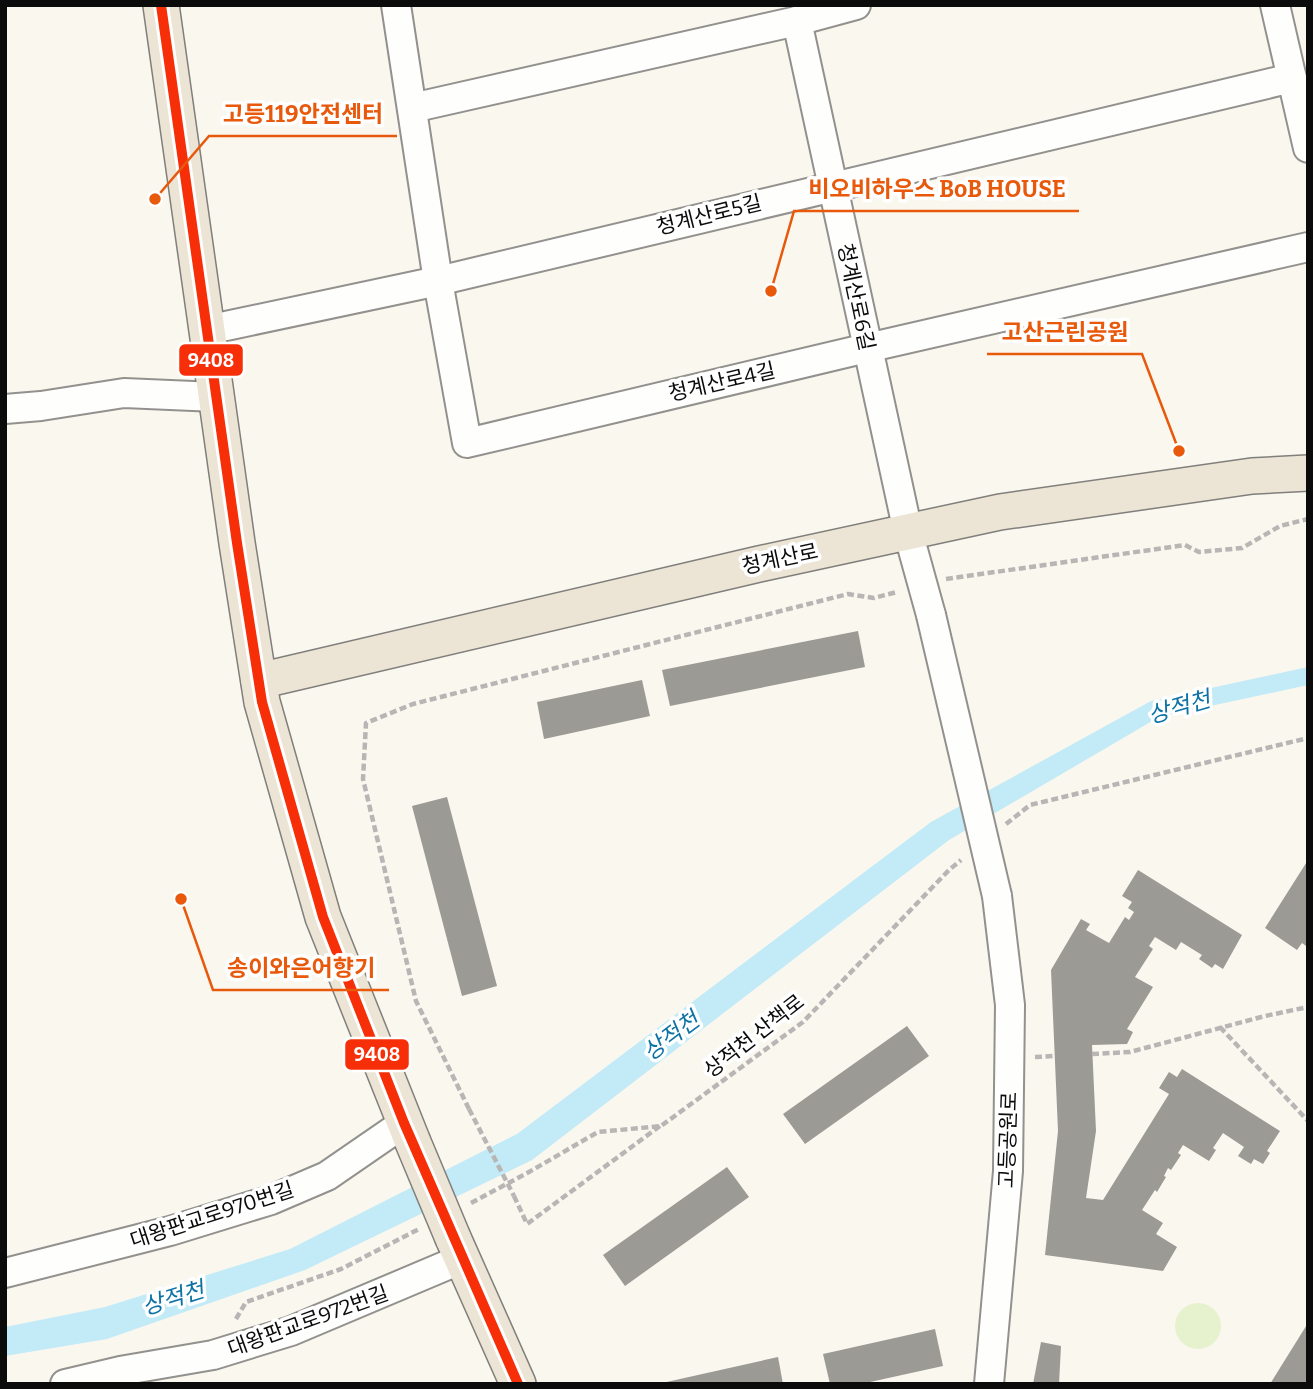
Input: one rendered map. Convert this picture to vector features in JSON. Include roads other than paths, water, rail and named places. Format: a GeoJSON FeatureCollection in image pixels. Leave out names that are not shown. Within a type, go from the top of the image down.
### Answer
{"type":"FeatureCollection","features":[{"type":"Feature","properties":{"kind":"main road"},"geometry":{"type":"LineString","coordinates":[[161,5],[262,702],[323,917],[408,1132],[447,1241],[517,1384]]}},
{"type":"Feature","properties":{"kind":"main road","name":"청계산로"},"geometry":{"type":"LineString","coordinates":[[258,681],[759,564],[1000,512],[1252,477],[1308,473]]}},
{"type":"Feature","properties":{"kind":"street","name":"청계산로4길"},"geometry":{"type":"LineString","coordinates":[[396,5],[438,281],[467,443],[1308,247]]}},
{"type":"Feature","properties":{"kind":"street"},"geometry":{"type":"LineString","coordinates":[[412,108],[797,21],[856,5]]}},
{"type":"Feature","properties":{"kind":"street"},"geometry":{"type":"LineString","coordinates":[[1275,5],[1308,148]]}},
{"type":"Feature","properties":{"kind":"street","name":"청계산로6길"},"geometry":{"type":"LineString","coordinates":[[797,21],[908,531]]}},
{"type":"Feature","properties":{"kind":"street","name":"청계산로5길"},"geometry":{"type":"LineString","coordinates":[[207,330],[438,281],[1292,78]]}},
{"type":"Feature","properties":{"kind":"street"},"geometry":{"type":"LineString","coordinates":[[5,409],[124,393],[216,397]]}},
{"type":"Feature","properties":{"kind":"street","name":"고등공원로"},"geometry":{"type":"LineString","coordinates":[[908,531],[931,615],[997,896],[1010,1005],[1008,1171],[989,1384]]}},
{"type":"Feature","properties":{"kind":"street","name":"대왕판교로970번길"},"geometry":{"type":"LineString","coordinates":[[5,1273],[170,1231],[271,1200],[327,1176],[408,1132]]}},
{"type":"Feature","properties":{"kind":"street","name":"대왕판교로972번길"},"geometry":{"type":"LineString","coordinates":[[65,1384],[120,1371],[213,1355],[291,1331],[447,1241]]}},
{"type":"Feature","properties":{"kind":"water","name":"상적천"},"geometry":{"type":"Polygon","coordinates":[[[1308,667],[1308,685],[1159,717],[949,840],[532,1160],[305,1270],[107,1339],[5,1356],[5,1327],[105,1307],[290,1249],[517,1134],[931,822],[1151,701],[1308,667]]]}},
{"type":"Feature","properties":{"kind":"place","name":"고등119안전센터"},"geometry":{"type":"Point","coordinates":[155,199]}},
{"type":"Feature","properties":{"kind":"place","name":"비오비하우스 BoB HOUSE"},"geometry":{"type":"Point","coordinates":[771,291]}},
{"type":"Feature","properties":{"kind":"place","name":"고산근린공원"},"geometry":{"type":"Point","coordinates":[1179,451]}},
{"type":"Feature","properties":{"kind":"place","name":"송이와은어향기"},"geometry":{"type":"Point","coordinates":[181,899]}}]}
